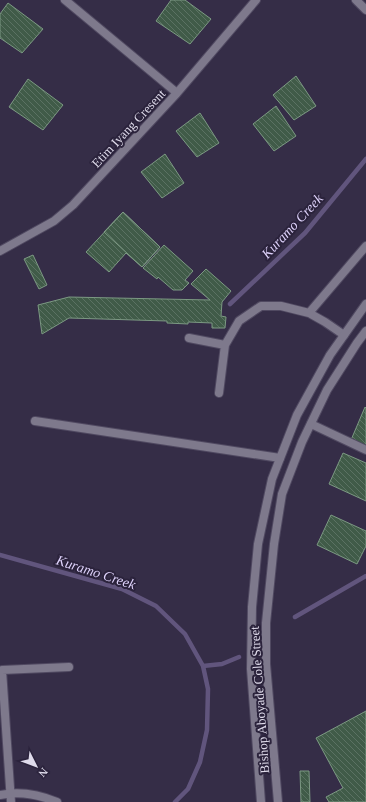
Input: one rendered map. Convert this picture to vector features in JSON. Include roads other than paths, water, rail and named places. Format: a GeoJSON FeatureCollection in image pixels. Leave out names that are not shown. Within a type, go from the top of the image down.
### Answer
{"type":"FeatureCollection","features":[{"type":"Feature","properties":{"kind":"street"},"geometry":{"type":"LineString","coordinates":[[65,0],[177,93]]}},
{"type":"Feature","properties":{"kind":"street","name":"Etim Iyang Cresent"},"geometry":{"type":"LineString","coordinates":[[0,251],[54,221],[73,205],[177,93],[256,0]]}},
{"type":"Feature","properties":{"kind":"street"},"geometry":{"type":"LineString","coordinates":[[356,0],[366,10]]}},
{"type":"Feature","properties":{"kind":"street"},"geometry":{"type":"LineString","coordinates":[[309,313],[366,246]]}},
{"type":"Feature","properties":{"kind":"street","name":"Bishop Aboyade Cole Street"},"geometry":{"type":"LineString","coordinates":[[261,802],[251,669],[252,607],[258,544],[272,479],[297,415],[330,355],[366,304]]}},
{"type":"Feature","properties":{"kind":"street"},"geometry":{"type":"LineString","coordinates":[[219,393],[225,345],[239,321],[261,306],[281,306],[309,313],[344,335]]}},
{"type":"Feature","properties":{"kind":"street","name":"Bishop Aboyade Cole Street"},"geometry":{"type":"LineString","coordinates":[[278,802],[266,664],[266,616],[274,544],[282,494],[302,442],[327,390],[366,331]]}},
{"type":"Feature","properties":{"kind":"street"},"geometry":{"type":"LineString","coordinates":[[189,338],[225,345]]}},
{"type":"Feature","properties":{"kind":"street"},"geometry":{"type":"LineString","coordinates":[[35,421],[280,458]]}},
{"type":"Feature","properties":{"kind":"street"},"geometry":{"type":"LineString","coordinates":[[311,424],[366,450]]}},
{"type":"Feature","properties":{"kind":"street"},"geometry":{"type":"LineString","coordinates":[[11,802],[1,670],[69,667]]}},
{"type":"Feature","properties":{"kind":"street"},"geometry":{"type":"LineString","coordinates":[[0,795],[10,793],[46,797],[57,802]]}},
{"type":"Feature","properties":{"kind":"waterway","name":"Kuramo Creek"},"geometry":{"type":"LineString","coordinates":[[230,304],[305,233],[366,159]]}},
{"type":"Feature","properties":{"kind":"waterway","name":"Kuramo Creek"},"geometry":{"type":"LineString","coordinates":[[0,555],[122,589],[156,606],[185,634],[203,666],[208,689],[207,730],[200,762],[188,789],[175,802]]}},
{"type":"Feature","properties":{"kind":"waterway"},"geometry":{"type":"LineString","coordinates":[[295,617],[366,576]]}},
{"type":"Feature","properties":{"kind":"waterway"},"geometry":{"type":"LineString","coordinates":[[203,666],[222,664],[239,657]]}}]}
